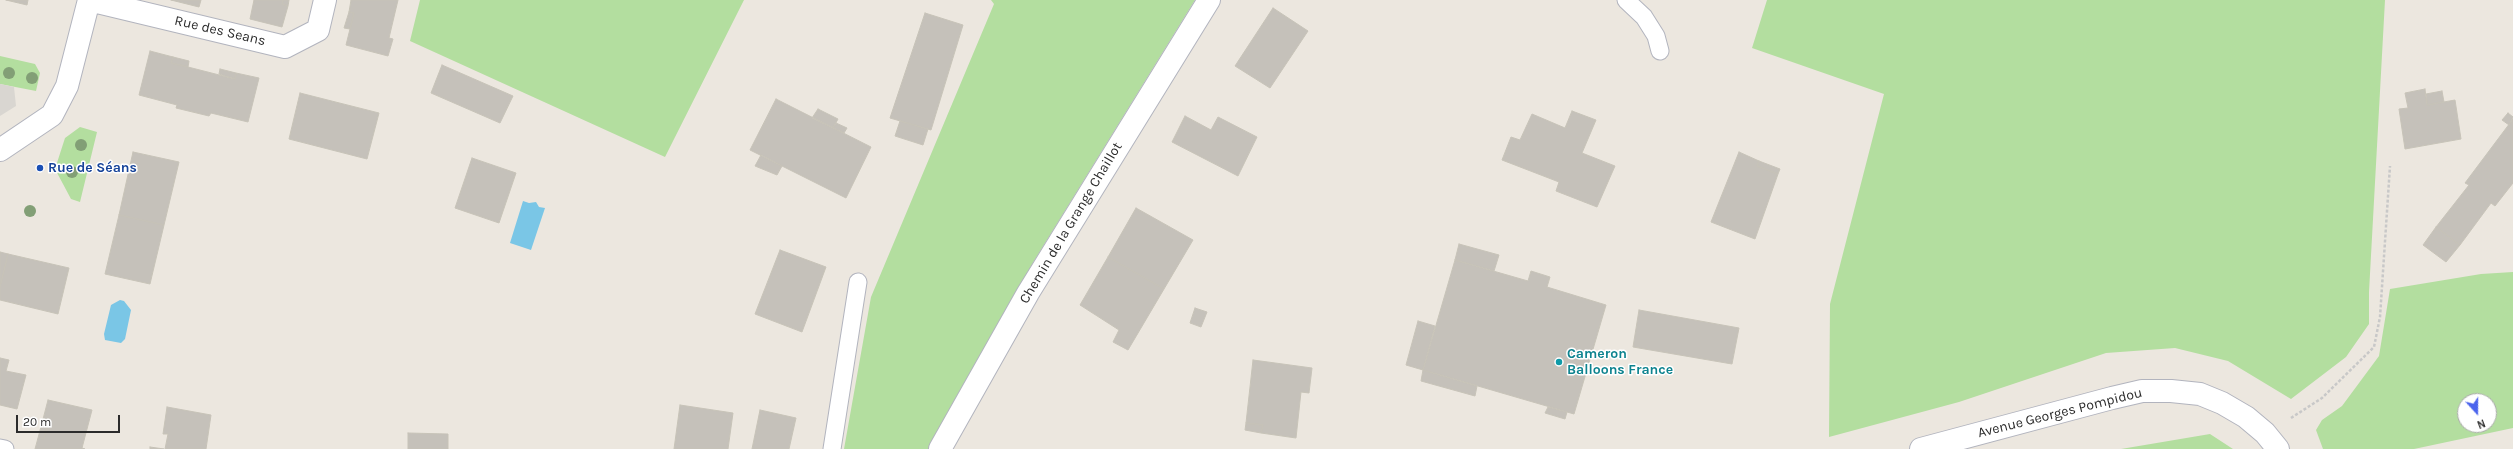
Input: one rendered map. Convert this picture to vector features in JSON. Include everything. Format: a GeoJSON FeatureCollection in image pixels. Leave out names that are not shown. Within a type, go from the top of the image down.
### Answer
{"type":"FeatureCollection","features":[{"type":"Feature","properties":{"kind":"street","name":"Rue des Seans"},"geometry":{"type":"LineString","coordinates":[[0,150],[52,115],[67,86],[89,0],[285,47],[318,30],[326,0]]}},
{"type":"Feature","properties":{"kind":"street","name":"Chemin de la Grange Chaillot"},"geometry":{"type":"LineString","coordinates":[[940,449],[1028,293],[1209,0]]}},
{"type":"Feature","properties":{"kind":"street","name":"Avenue Georges Pompidou"},"geometry":{"type":"LineString","coordinates":[[1921,449],[2142,392],[2200,394],[2222,403],[2246,417],[2272,441]]}},
{"type":"Feature","properties":{"kind":"lane"},"geometry":{"type":"LineString","coordinates":[[1626,0],[1644,17],[1656,36],[1660,51]]}},
{"type":"Feature","properties":{"kind":"lane"},"geometry":{"type":"LineString","coordinates":[[832,449],[858,282]]}},
{"type":"Feature","properties":{"kind":"lane"},"geometry":{"type":"LineString","coordinates":[[0,448],[5,449]]}},
{"type":"Feature","properties":{"kind":"path"},"geometry":{"type":"LineString","coordinates":[[2272,441],[2322,398],[2374,347],[2380,318],[2390,166]]}},
{"type":"Feature","properties":{"kind":"green space"},"geometry":{"type":"Polygon","coordinates":[[[420,0],[744,0],[665,157],[410,41],[420,0]]]}},
{"type":"Feature","properties":{"kind":"green space"},"geometry":{"type":"Polygon","coordinates":[[[991,0],[1195,0],[1034,261],[950,408],[931,449],[844,449],[871,297],[994,4],[991,0]]]}},
{"type":"Feature","properties":{"kind":"green space"},"geometry":{"type":"Polygon","coordinates":[[[1767,0],[2385,0],[2369,292],[2369,324],[2346,357],[2291,399],[2228,361],[2175,348],[2106,353],[1959,402],[1829,437],[1830,304],[1884,94],[1752,48],[1767,0]]]}},
{"type":"Feature","properties":{"kind":"green space"},"geometry":{"type":"Polygon","coordinates":[[[0,56],[35,64],[40,73],[36,91],[0,84],[0,56]]]}},
{"type":"Feature","properties":{"kind":"green space"},"geometry":{"type":"Polygon","coordinates":[[[80,127],[97,132],[80,202],[71,199],[55,169],[65,138],[80,127]]]}},
{"type":"Feature","properties":{"kind":"green space"},"geometry":{"type":"Polygon","coordinates":[[[2513,272],[2513,428],[2497,431],[2497,393],[2457,393],[2457,433],[2489,433],[2414,449],[2323,449],[2316,430],[2322,420],[2342,406],[2379,356],[2390,289],[2481,274],[2513,272]]]}},
{"type":"Feature","properties":{"kind":"green space"},"geometry":{"type":"Polygon","coordinates":[[[2210,434],[2233,449],[2121,449],[2210,434]]]}},
{"type":"Feature","properties":{"kind":"shaded area"},"geometry":{"type":"Polygon","coordinates":[[[0,84],[14,87],[16,106],[0,116],[0,84]]]}},
{"type":"Feature","properties":{"kind":"water"},"geometry":{"type":"Polygon","coordinates":[[[523,201],[529,203],[536,202],[539,207],[545,208],[531,250],[510,243],[523,201]]]}},
{"type":"Feature","properties":{"kind":"water"},"geometry":{"type":"Polygon","coordinates":[[[120,300],[124,301],[131,310],[125,339],[121,343],[105,340],[104,334],[111,305],[120,300]]]}},
{"type":"Feature","properties":{"kind":"building"},"geometry":{"type":"Polygon","coordinates":[[[6,0],[28,0],[27,5],[6,0]]]}},
{"type":"Feature","properties":{"kind":"building"},"geometry":{"type":"Polygon","coordinates":[[[171,0],[201,0],[199,7],[171,0]]]}},
{"type":"Feature","properties":{"kind":"building"},"geometry":{"type":"Polygon","coordinates":[[[254,0],[283,0],[282,4],[288,6],[282,27],[250,19],[254,0]]]}},
{"type":"Feature","properties":{"kind":"building"},"geometry":{"type":"Polygon","coordinates":[[[283,0],[289,0],[288,6],[282,4],[283,0]]]}},
{"type":"Feature","properties":{"kind":"building"},"geometry":{"type":"Polygon","coordinates":[[[351,0],[398,0],[389,38],[393,39],[388,56],[346,45],[354,13],[349,12],[351,0]]]}},
{"type":"Feature","properties":{"kind":"building"},"geometry":{"type":"Polygon","coordinates":[[[1273,8],[1308,31],[1270,88],[1235,66],[1273,8]]]}},
{"type":"Feature","properties":{"kind":"building"},"geometry":{"type":"Polygon","coordinates":[[[349,12],[354,13],[350,29],[344,28],[349,12]]]}},
{"type":"Feature","properties":{"kind":"building"},"geometry":{"type":"Polygon","coordinates":[[[925,13],[963,25],[931,130],[890,118],[925,13]]]}},
{"type":"Feature","properties":{"kind":"building"},"geometry":{"type":"Polygon","coordinates":[[[150,51],[173,57],[171,63],[235,79],[236,73],[259,78],[248,122],[211,113],[209,116],[176,108],[177,105],[139,95],[150,51]]]}},
{"type":"Feature","properties":{"kind":"building"},"geometry":{"type":"Polygon","coordinates":[[[173,57],[189,61],[188,67],[171,63],[173,57]]]}},
{"type":"Feature","properties":{"kind":"building"},"geometry":{"type":"Polygon","coordinates":[[[442,65],[513,96],[500,123],[431,93],[442,65]]]}},
{"type":"Feature","properties":{"kind":"building"},"geometry":{"type":"Polygon","coordinates":[[[220,69],[236,73],[235,79],[219,74],[220,69]]]}},
{"type":"Feature","properties":{"kind":"building"},"geometry":{"type":"Polygon","coordinates":[[[2425,89],[2427,105],[2455,100],[2461,139],[2405,149],[2399,109],[2408,108],[2405,93],[2425,89]]]}},
{"type":"Feature","properties":{"kind":"building"},"geometry":{"type":"Polygon","coordinates":[[[2442,91],[2444,102],[2427,105],[2426,94],[2442,91]]]}},
{"type":"Feature","properties":{"kind":"building"},"geometry":{"type":"Polygon","coordinates":[[[300,93],[379,113],[367,159],[289,139],[300,93]]]}},
{"type":"Feature","properties":{"kind":"building"},"geometry":{"type":"Polygon","coordinates":[[[776,99],[871,147],[846,198],[750,150],[776,99]]]}},
{"type":"Feature","properties":{"kind":"building"},"geometry":{"type":"Polygon","coordinates":[[[818,109],[838,119],[833,128],[812,118],[818,109]]]}},
{"type":"Feature","properties":{"kind":"building"},"geometry":{"type":"Polygon","coordinates":[[[1572,111],[1596,120],[1582,153],[1615,166],[1597,207],[1556,191],[1559,182],[1502,160],[1511,137],[1520,140],[1532,114],[1565,128],[1572,111]]]}},
{"type":"Feature","properties":{"kind":"building"},"geometry":{"type":"Polygon","coordinates":[[[2508,113],[2513,117],[2509,125],[2502,120],[2508,113]]]}},
{"type":"Feature","properties":{"kind":"building"},"geometry":{"type":"Polygon","coordinates":[[[1185,116],[1211,130],[1218,117],[1257,137],[1238,176],[1172,142],[1185,116]]]}},
{"type":"Feature","properties":{"kind":"building"},"geometry":{"type":"Polygon","coordinates":[[[2513,119],[2513,183],[2495,206],[2491,203],[2460,245],[2436,227],[2469,185],[2465,183],[2513,119]]]}},
{"type":"Feature","properties":{"kind":"building"},"geometry":{"type":"Polygon","coordinates":[[[900,121],[928,129],[923,145],[895,136],[900,121]]]}},
{"type":"Feature","properties":{"kind":"building"},"geometry":{"type":"Polygon","coordinates":[[[836,123],[847,128],[844,133],[833,128],[836,123]]]}},
{"type":"Feature","properties":{"kind":"building"},"geometry":{"type":"Polygon","coordinates":[[[133,152],[179,162],[164,225],[119,215],[133,152]]]}},
{"type":"Feature","properties":{"kind":"building"},"geometry":{"type":"Polygon","coordinates":[[[1739,152],[1759,161],[1757,166],[1778,174],[1755,239],[1711,222],[1739,152]]]}},
{"type":"Feature","properties":{"kind":"building"},"geometry":{"type":"Polygon","coordinates":[[[761,155],[782,166],[777,175],[755,166],[761,155]]]}},
{"type":"Feature","properties":{"kind":"building"},"geometry":{"type":"Polygon","coordinates":[[[472,158],[516,173],[499,223],[455,208],[472,158]]]}},
{"type":"Feature","properties":{"kind":"building"},"geometry":{"type":"Polygon","coordinates":[[[1759,161],[1780,169],[1778,174],[1757,166],[1759,161]]]}},
{"type":"Feature","properties":{"kind":"building"},"geometry":{"type":"Polygon","coordinates":[[[1136,208],[1193,240],[1164,289],[1108,257],[1136,208]]]}},
{"type":"Feature","properties":{"kind":"building"},"geometry":{"type":"Polygon","coordinates":[[[119,215],[164,225],[150,284],[105,274],[119,215]]]}},
{"type":"Feature","properties":{"kind":"building"},"geometry":{"type":"Polygon","coordinates":[[[2436,227],[2460,245],[2446,262],[2423,245],[2436,227]]]}},
{"type":"Feature","properties":{"kind":"building"},"geometry":{"type":"Polygon","coordinates":[[[1459,244],[1499,255],[1494,271],[1455,260],[1459,244]]]}},
{"type":"Feature","properties":{"kind":"building"},"geometry":{"type":"Polygon","coordinates":[[[780,250],[826,267],[802,332],[755,314],[780,250]]]}},
{"type":"Feature","properties":{"kind":"building"},"geometry":{"type":"Polygon","coordinates":[[[0,252],[8,254],[0,287],[0,252]]]}},
{"type":"Feature","properties":{"kind":"building"},"geometry":{"type":"Polygon","coordinates":[[[8,254],[69,268],[58,314],[0,300],[0,287],[8,254]]]}},
{"type":"Feature","properties":{"kind":"building"},"geometry":{"type":"Polygon","coordinates":[[[1108,257],[1164,289],[1128,350],[1113,342],[1119,330],[1080,305],[1108,257]]]}},
{"type":"Feature","properties":{"kind":"building"},"geometry":{"type":"Polygon","coordinates":[[[1455,260],[1528,281],[1531,271],[1550,277],[1547,287],[1606,305],[1574,414],[1423,370],[1455,260]]]}},
{"type":"Feature","properties":{"kind":"building"},"geometry":{"type":"Polygon","coordinates":[[[1195,308],[1207,312],[1201,327],[1190,323],[1195,308]]]}},
{"type":"Feature","properties":{"kind":"building"},"geometry":{"type":"Polygon","coordinates":[[[1639,310],[1739,328],[1732,364],[1633,347],[1639,310]]]}},
{"type":"Feature","properties":{"kind":"building"},"geometry":{"type":"Polygon","coordinates":[[[1418,321],[1435,326],[1423,370],[1406,365],[1418,321]]]}},
{"type":"Feature","properties":{"kind":"building"},"geometry":{"type":"Polygon","coordinates":[[[0,358],[9,360],[6,371],[26,375],[17,409],[0,405],[0,358]]]}},
{"type":"Feature","properties":{"kind":"building"},"geometry":{"type":"Polygon","coordinates":[[[1253,360],[1312,368],[1309,393],[1301,392],[1296,438],[1261,433],[1263,425],[1246,423],[1253,360]]]}},
{"type":"Feature","properties":{"kind":"building"},"geometry":{"type":"Polygon","coordinates":[[[1423,370],[1477,386],[1475,396],[1421,381],[1423,370]]]}},
{"type":"Feature","properties":{"kind":"building"},"geometry":{"type":"Polygon","coordinates":[[[48,400],[92,410],[82,448],[85,449],[35,449],[38,438],[44,439],[48,424],[42,423],[48,400]]]}},
{"type":"Feature","properties":{"kind":"building"},"geometry":{"type":"Polygon","coordinates":[[[680,405],[733,413],[728,449],[674,449],[680,405]]]}},
{"type":"Feature","properties":{"kind":"building"},"geometry":{"type":"Polygon","coordinates":[[[167,407],[211,415],[206,449],[165,449],[168,434],[163,434],[167,407]]]}},
{"type":"Feature","properties":{"kind":"building"},"geometry":{"type":"Polygon","coordinates":[[[1548,407],[1567,412],[1565,419],[1545,413],[1548,407]]]}},
{"type":"Feature","properties":{"kind":"building"},"geometry":{"type":"Polygon","coordinates":[[[760,410],[796,418],[789,449],[752,449],[760,410]]]}},
{"type":"Feature","properties":{"kind":"building"},"geometry":{"type":"Polygon","coordinates":[[[42,423],[48,424],[44,439],[38,438],[42,423]]]}},
{"type":"Feature","properties":{"kind":"building"},"geometry":{"type":"Polygon","coordinates":[[[1246,423],[1263,425],[1261,433],[1245,430],[1246,423]]]}},
{"type":"Feature","properties":{"kind":"building"},"geometry":{"type":"Polygon","coordinates":[[[408,433],[448,434],[448,449],[408,449],[408,433]]]}},
{"type":"Feature","properties":{"kind":"building"},"geometry":{"type":"Polygon","coordinates":[[[150,447],[164,449],[150,449],[150,447]]]}},
{"type":"Feature","properties":{"kind":"place","name":"Rue de Séans"},"geometry":{"type":"Point","coordinates":[40,168]}},
{"type":"Feature","properties":{"kind":"place","name":"Cameron Balloons France"},"geometry":{"type":"Point","coordinates":[1559,362]}}]}
